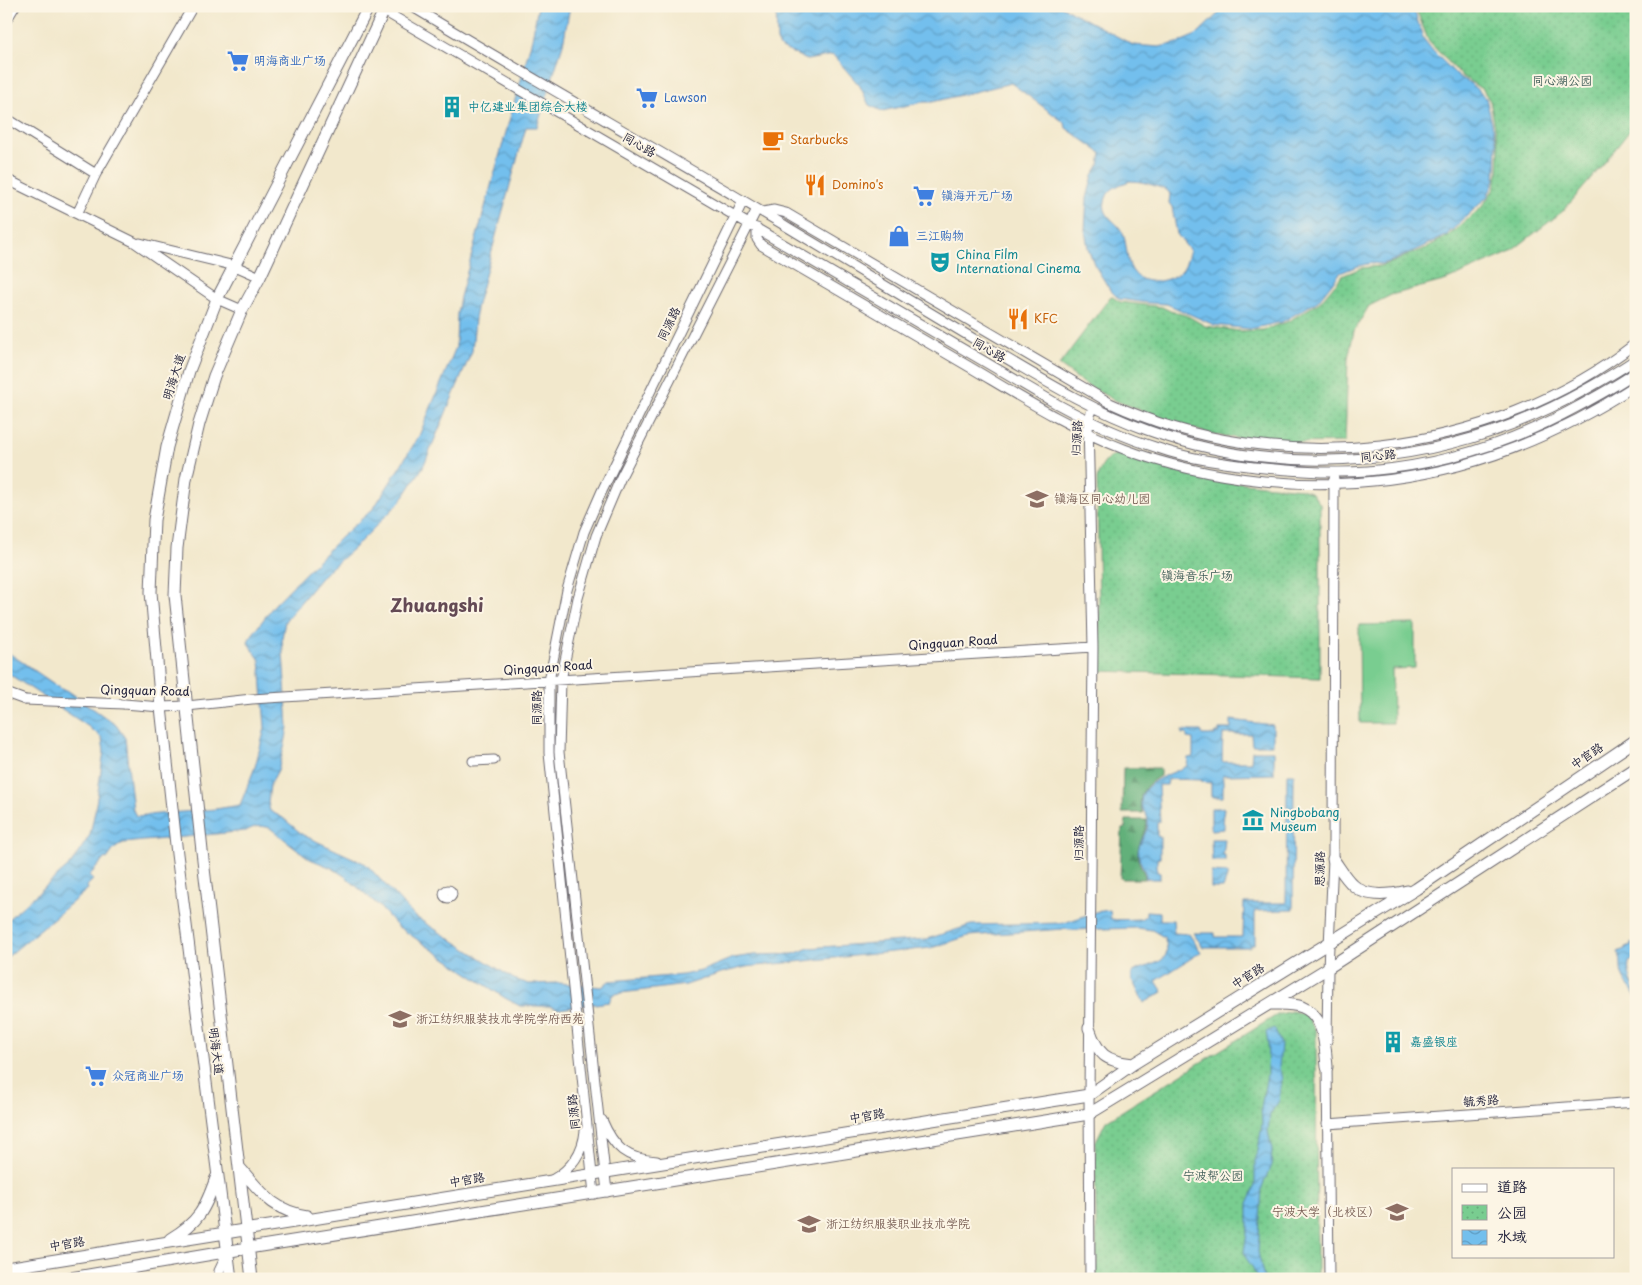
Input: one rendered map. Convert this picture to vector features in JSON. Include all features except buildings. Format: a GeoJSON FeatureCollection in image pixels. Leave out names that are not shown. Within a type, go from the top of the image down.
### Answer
{"type":"FeatureCollection","features":[{"type":"Feature","properties":{"kind":"main road","name":"明海大道"},"geometry":{"type":"LineString","coordinates":[[231,1279],[177,854],[161,706],[151,592],[154,520],[167,447],[189,371],[217,299],[369,6]]}},
{"type":"Feature","properties":{"kind":"main road"},"geometry":{"type":"LineString","coordinates":[[187,706],[175,595],[177,548],[186,479],[199,424],[214,376],[242,310],[260,277],[384,8]]}},
{"type":"Feature","properties":{"kind":"main road","name":"明海大道"},"geometry":{"type":"LineString","coordinates":[[187,706],[252,1279]]}},
{"type":"Feature","properties":{"kind":"main road","name":"中官路"},"geometry":{"type":"LineString","coordinates":[[6,1268],[1089,1095],[1133,1064],[1416,889],[1636,740]]}},
{"type":"Feature","properties":{"kind":"main road"},"geometry":{"type":"LineString","coordinates":[[65,1279],[228,1251],[1089,1114],[1328,968],[1636,768]]}},
{"type":"Feature","properties":{"kind":"main road"},"geometry":{"type":"LineString","coordinates":[[1333,859],[1354,886],[1373,894],[1396,894],[1416,889]]}},
{"type":"Feature","properties":{"kind":"main road"},"geometry":{"type":"LineString","coordinates":[[1269,1004],[1304,1007],[1316,1016],[1325,1039],[1327,1067]]}},
{"type":"Feature","properties":{"kind":"main road"},"geometry":{"type":"LineString","coordinates":[[1089,1028],[1095,1046],[1104,1056],[1116,1062],[1133,1064]]}},
{"type":"Feature","properties":{"kind":"main road"},"geometry":{"type":"LineString","coordinates":[[239,1167],[262,1194],[272,1202],[290,1213],[316,1218]]}},
{"type":"Feature","properties":{"kind":"main road"},"geometry":{"type":"LineString","coordinates":[[165,1242],[187,1229],[197,1218],[208,1200],[218,1174]]}},
{"type":"Feature","properties":{"kind":"street"},"geometry":{"type":"LineString","coordinates":[[6,21],[15,6]]}},
{"type":"Feature","properties":{"kind":"street"},"geometry":{"type":"LineString","coordinates":[[77,214],[96,174],[193,6]]}},
{"type":"Feature","properties":{"kind":"street","name":"同心路"},"geometry":{"type":"LineString","coordinates":[[411,6],[520,72],[744,201],[1093,407],[1145,430],[1177,440],[1214,449],[1279,458],[1334,460],[1367,459],[1442,447],[1518,422],[1561,403],[1636,359]]}},
{"type":"Feature","properties":{"kind":"street","name":"同心路"},"geometry":{"type":"LineString","coordinates":[[384,8],[516,88],[1088,421],[1160,449],[1194,457],[1274,469],[1368,471],[1407,465],[1477,450],[1557,418],[1636,372]]}},
{"type":"Feature","properties":{"kind":"street"},"geometry":{"type":"LineString","coordinates":[[6,118],[96,174]]}},
{"type":"Feature","properties":{"kind":"street"},"geometry":{"type":"LineString","coordinates":[[6,179],[134,242],[217,299],[242,310]]}},
{"type":"Feature","properties":{"kind":"street","name":"同源路"},"geometry":{"type":"LineString","coordinates":[[594,1194],[550,753],[549,681],[567,590],[584,532],[744,201]]}},
{"type":"Feature","properties":{"kind":"street"},"geometry":{"type":"LineString","coordinates":[[760,211],[774,210],[786,214],[1110,403],[1167,426],[1251,444],[1296,448],[1345,448],[1396,444],[1441,436],[1535,403],[1580,380],[1636,343]]}},
{"type":"Feature","properties":{"kind":"street","name":"同源路"},"geometry":{"type":"LineString","coordinates":[[607,1192],[560,752],[561,680],[578,598],[596,536],[621,477],[760,211]]}},
{"type":"Feature","properties":{"kind":"street"},"geometry":{"type":"LineString","coordinates":[[753,226],[761,245],[1069,426],[1126,450],[1171,464],[1230,477],[1292,484],[1334,485],[1377,482],[1428,474],[1486,458],[1526,444],[1590,414],[1636,385]]}},
{"type":"Feature","properties":{"kind":"street"},"geometry":{"type":"LineString","coordinates":[[134,242],[235,266],[260,277]]}},
{"type":"Feature","properties":{"kind":"street","name":"归源路"},"geometry":{"type":"LineString","coordinates":[[1090,1279],[1089,1028],[1093,647],[1088,421],[1093,407]]}},
{"type":"Feature","properties":{"kind":"street","name":"思源路"},"geometry":{"type":"LineString","coordinates":[[1329,1279],[1327,1067],[1328,968],[1333,859],[1334,460]]}},
{"type":"Feature","properties":{"kind":"street","name":"Qingquan Road"},"geometry":{"type":"LineString","coordinates":[[6,693],[25,700],[187,706],[252,699],[1093,647]]}},
{"type":"Feature","properties":{"kind":"street"},"geometry":{"type":"LineString","coordinates":[[473,761],[494,760]]}},
{"type":"Feature","properties":{"kind":"street","name":"毓秀路"},"geometry":{"type":"LineString","coordinates":[[1327,1124],[1636,1102]]}},
{"type":"Feature","properties":{"kind":"street"},"geometry":{"type":"LineString","coordinates":[[598,1111],[614,1144],[622,1151],[634,1158],[669,1162]]}},
{"type":"Feature","properties":{"kind":"street"},"geometry":{"type":"LineString","coordinates":[[549,1181],[569,1168],[578,1156],[584,1140],[586,1113]]}},
{"type":"Feature","properties":{"kind":"street"},"geometry":{"type":"LineString","coordinates":[[220,1279],[219,1271],[228,1251]]}},
{"type":"Feature","properties":{"kind":"green space","name":"同心湖公园"},"geometry":{"type":"Polygon","coordinates":[[[1415,6],[1636,6],[1636,119],[1631,129],[1597,172],[1563,211],[1509,253],[1447,280],[1391,295],[1369,306],[1354,331],[1348,358],[1345,442],[1291,443],[1248,440],[1207,433],[1171,422],[1114,400],[1085,384],[1059,365],[1111,296],[1120,302],[1162,307],[1188,316],[1205,326],[1239,331],[1263,330],[1287,322],[1320,302],[1342,276],[1361,268],[1380,266],[1396,261],[1424,249],[1448,236],[1481,208],[1494,189],[1498,173],[1499,149],[1490,101],[1483,90],[1462,76],[1429,42],[1415,6]]]}},
{"type":"Feature","properties":{"kind":"green space","name":"镇海音乐广场"},"geometry":{"type":"Polygon","coordinates":[[[1119,453],[1226,481],[1301,489],[1312,493],[1320,504],[1320,678],[1100,671],[1097,479],[1105,463],[1119,453]]]}},
{"type":"Feature","properties":{"kind":"green space"},"geometry":{"type":"Polygon","coordinates":[[[1415,624],[1415,668],[1392,669],[1393,723],[1360,723],[1359,625],[1415,624]]]}},
{"type":"Feature","properties":{"kind":"green space"},"geometry":{"type":"Polygon","coordinates":[[[1123,768],[1160,768],[1160,776],[1146,787],[1141,796],[1140,801],[1143,813],[1122,813],[1123,768]]]}},
{"type":"Feature","properties":{"kind":"green space"},"geometry":{"type":"Polygon","coordinates":[[[1126,820],[1147,820],[1138,856],[1145,879],[1120,878],[1122,829],[1125,828],[1126,820]]]}},
{"type":"Feature","properties":{"kind":"green space","name":"宁波帮公园"},"geometry":{"type":"Polygon","coordinates":[[[1292,1011],[1307,1015],[1316,1032],[1317,1279],[1097,1279],[1095,1143],[1106,1121],[1277,1015],[1292,1011]]]}},
{"type":"Feature","properties":{"kind":"water"},"geometry":{"type":"Polygon","coordinates":[[[538,6],[570,6],[563,44],[537,127],[526,127],[476,308],[472,351],[423,467],[400,502],[355,547],[324,574],[285,621],[282,638],[288,727],[278,770],[270,785],[268,802],[270,811],[283,818],[303,835],[366,864],[414,916],[514,979],[529,984],[558,983],[602,987],[609,981],[683,975],[701,971],[733,958],[754,955],[794,954],[809,948],[927,939],[971,925],[1064,923],[1095,912],[1110,910],[1111,920],[1141,919],[1146,915],[1146,911],[1160,912],[1160,920],[1173,920],[1174,933],[1189,934],[1201,952],[1156,981],[1163,992],[1144,1003],[1132,980],[1132,973],[1163,959],[1167,947],[1164,937],[1152,930],[1137,928],[1063,929],[968,936],[931,948],[746,967],[686,985],[613,994],[609,1002],[559,1009],[549,1006],[520,1006],[397,926],[378,905],[346,877],[332,868],[310,859],[270,828],[261,826],[246,831],[123,843],[114,849],[107,859],[105,858],[89,876],[93,880],[87,886],[88,889],[6,958],[6,921],[71,864],[90,835],[104,751],[102,738],[89,727],[6,672],[6,651],[63,690],[67,690],[116,725],[125,738],[133,810],[136,816],[240,805],[255,767],[265,728],[260,660],[248,643],[249,639],[274,605],[340,538],[374,508],[419,436],[456,347],[457,314],[460,297],[532,39],[538,6]]]}},
{"type":"Feature","properties":{"kind":"water"},"geometry":{"type":"Polygon","coordinates":[[[776,6],[1061,6],[1133,45],[1159,47],[1177,43],[1196,35],[1220,12],[1221,6],[1413,6],[1423,38],[1433,51],[1458,76],[1470,83],[1486,98],[1497,144],[1495,179],[1487,197],[1447,235],[1395,260],[1381,264],[1371,263],[1340,273],[1318,301],[1282,322],[1250,329],[1214,325],[1167,304],[1119,299],[1110,290],[1094,264],[1088,248],[1085,230],[1087,198],[1093,175],[1099,166],[1101,153],[1066,128],[1065,123],[1011,83],[932,102],[923,102],[882,111],[869,105],[860,86],[833,55],[807,60],[780,47],[777,40],[776,6]],[[1130,181],[1116,187],[1110,192],[1106,198],[1105,210],[1121,229],[1125,239],[1128,260],[1135,274],[1140,278],[1153,281],[1173,277],[1183,269],[1190,251],[1177,234],[1172,207],[1169,203],[1170,194],[1167,190],[1130,181]]]}},
{"type":"Feature","properties":{"kind":"water"},"geometry":{"type":"Polygon","coordinates":[[[1231,720],[1273,725],[1273,745],[1252,745],[1251,734],[1223,734],[1222,762],[1251,762],[1252,751],[1274,751],[1274,774],[1223,775],[1223,797],[1211,797],[1211,783],[1202,782],[1202,780],[1168,779],[1167,785],[1158,785],[1160,822],[1157,823],[1157,836],[1160,837],[1160,858],[1157,859],[1157,872],[1160,873],[1160,879],[1146,879],[1138,853],[1148,825],[1148,820],[1141,805],[1142,795],[1158,779],[1187,766],[1188,758],[1193,757],[1193,739],[1187,738],[1187,734],[1182,734],[1182,731],[1201,731],[1202,735],[1215,735],[1215,733],[1219,733],[1219,729],[1231,729],[1231,720]]]}},
{"type":"Feature","properties":{"kind":"water"},"geometry":{"type":"Polygon","coordinates":[[[1287,774],[1294,774],[1293,910],[1255,911],[1255,943],[1249,947],[1203,947],[1193,933],[1215,933],[1215,937],[1243,937],[1244,903],[1286,903],[1287,774]]]}},
{"type":"Feature","properties":{"kind":"water"},"geometry":{"type":"Polygon","coordinates":[[[1211,808],[1224,808],[1222,823],[1224,823],[1224,829],[1211,830],[1211,808]]]}},
{"type":"Feature","properties":{"kind":"water"},"geometry":{"type":"Polygon","coordinates":[[[1211,839],[1225,839],[1223,855],[1225,855],[1225,861],[1212,861],[1211,839]]]}},
{"type":"Feature","properties":{"kind":"water"},"geometry":{"type":"Polygon","coordinates":[[[1211,872],[1227,873],[1223,888],[1211,888],[1211,872]]]}},
{"type":"Feature","properties":{"kind":"water"},"geometry":{"type":"Polygon","coordinates":[[[1636,941],[1636,958],[1629,962],[1628,967],[1636,998],[1623,977],[1618,952],[1631,946],[1631,943],[1636,941]]]}},
{"type":"Feature","properties":{"kind":"water"},"geometry":{"type":"Polygon","coordinates":[[[1274,1028],[1281,1044],[1279,1067],[1282,1079],[1279,1101],[1270,1114],[1268,1131],[1272,1150],[1271,1165],[1262,1187],[1258,1252],[1264,1279],[1257,1279],[1244,1251],[1248,1228],[1248,1203],[1254,1190],[1255,1157],[1258,1151],[1262,1124],[1261,1108],[1267,1075],[1268,1044],[1266,1032],[1274,1028]]]}},
{"type":"Feature","properties":{"kind":"place","name":"明海商业广场"},"geometry":{"type":"Point","coordinates":[238,61]}},
{"type":"Feature","properties":{"kind":"place","name":"Lawson"},"geometry":{"type":"Point","coordinates":[647,98]}},
{"type":"Feature","properties":{"kind":"place","name":"中亿建业集团综合大楼"},"geometry":{"type":"Point","coordinates":[452,107]}},
{"type":"Feature","properties":{"kind":"place","name":"Starbucks"},"geometry":{"type":"Point","coordinates":[773,140]}},
{"type":"Feature","properties":{"kind":"place","name":"Domino's"},"geometry":{"type":"Point","coordinates":[815,185]}},
{"type":"Feature","properties":{"kind":"place","name":"镇海开元广场"},"geometry":{"type":"Point","coordinates":[924,196]}},
{"type":"Feature","properties":{"kind":"place","name":"三江购物"},"geometry":{"type":"Point","coordinates":[899,236]}},
{"type":"Feature","properties":{"kind":"place","name":"China Film International Cinema"},"geometry":{"type":"Point","coordinates":[940,262]}},
{"type":"Feature","properties":{"kind":"place","name":"KFC"},"geometry":{"type":"Point","coordinates":[1018,319]}},
{"type":"Feature","properties":{"kind":"place","name":"镇海区同心幼儿园"},"geometry":{"type":"Point","coordinates":[1037,499]}},
{"type":"Feature","properties":{"kind":"place","name":"Ningbobang Museum"},"geometry":{"type":"Point","coordinates":[1253,820]}},
{"type":"Feature","properties":{"kind":"place","name":"浙江纺织服装技术学院学府西苑"},"geometry":{"type":"Point","coordinates":[400,1019]}},
{"type":"Feature","properties":{"kind":"place","name":"嘉盛银座"},"geometry":{"type":"Point","coordinates":[1393,1042]}},
{"type":"Feature","properties":{"kind":"place","name":"众冠商业广场"},"geometry":{"type":"Point","coordinates":[96,1076]}},
{"type":"Feature","properties":{"kind":"place","name":"宁波大学（北校区）"},"geometry":{"type":"Point","coordinates":[1397,1212]}},
{"type":"Feature","properties":{"kind":"place","name":"浙江纺织服装职业技术学院"},"geometry":{"type":"Point","coordinates":[809,1224]}},
{"type":"Feature","properties":{"kind":"district","name":"Zhuangshi"},"geometry":{"type":"Point","coordinates":[437,606]}}]}
